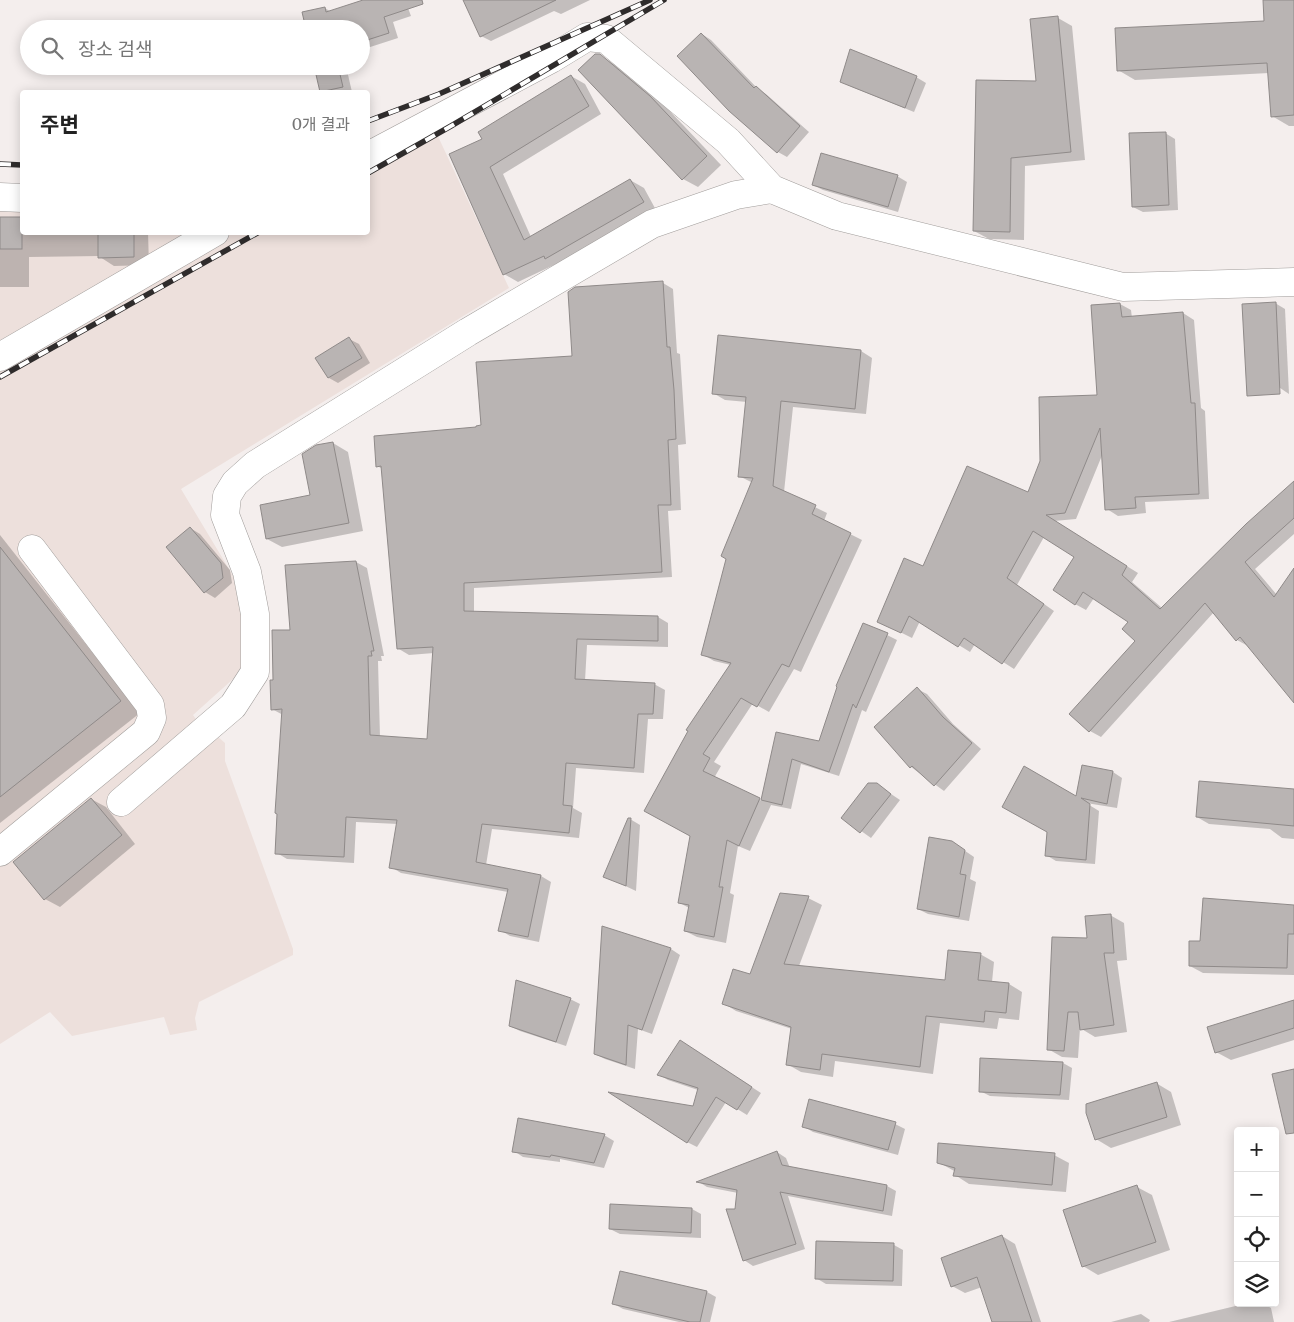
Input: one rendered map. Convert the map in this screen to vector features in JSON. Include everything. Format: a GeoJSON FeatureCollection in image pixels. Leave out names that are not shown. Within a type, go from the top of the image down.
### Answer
{"type":"FeatureCollection","features":[{"type":"Feature","properties":{"kind":"street"},"geometry":{"type":"LineString","coordinates":[[370,155],[551,59],[586,36],[606,39],[728,141],[772,189],[836,216],[1123,287],[1294,282]]}},
{"type":"Feature","properties":{"kind":"street"},"geometry":{"type":"LineString","coordinates":[[121,802],[232,706],[255,672],[255,614],[247,572],[225,515],[227,496],[235,483],[256,464],[460,337],[652,224],[736,195],[772,189]]}},
{"type":"Feature","properties":{"kind":"street"},"geometry":{"type":"LineString","coordinates":[[0,196],[20,198]]}},
{"type":"Feature","properties":{"kind":"street"},"geometry":{"type":"LineString","coordinates":[[0,357],[209,235]]}},
{"type":"Feature","properties":{"kind":"street"},"geometry":{"type":"LineString","coordinates":[[0,852],[146,732],[152,718],[150,706],[32,549]]}},
{"type":"Feature","properties":{"kind":"shaded area"},"geometry":{"type":"Polygon","coordinates":[[[435,130],[509,288],[181,489],[241,589],[242,671],[193,715],[209,738],[217,736],[225,743],[225,761],[293,949],[293,955],[199,1002],[195,1018],[197,1030],[170,1035],[164,1017],[72,1036],[50,1012],[0,1044],[0,211],[20,210],[20,235],[370,235],[370,167],[435,130]]]}},
{"type":"Feature","properties":{"kind":"building"},"geometry":{"type":"Polygon","coordinates":[[[363,0],[422,0],[423,4],[384,17],[389,33],[370,39],[370,20],[304,20],[302,12],[325,7],[326,12],[363,0]]]}},
{"type":"Feature","properties":{"kind":"building"},"geometry":{"type":"Polygon","coordinates":[[[463,0],[556,0],[480,37],[463,0]]]}},
{"type":"Feature","properties":{"kind":"building"},"geometry":{"type":"Polygon","coordinates":[[[1263,0],[1294,0],[1294,115],[1271,117],[1267,63],[1117,71],[1115,28],[1264,21],[1263,0]]]}},
{"type":"Feature","properties":{"kind":"building"},"geometry":{"type":"Polygon","coordinates":[[[1058,16],[1071,152],[1011,158],[1010,232],[973,231],[976,80],[1036,81],[1030,19],[1058,16]]]}},
{"type":"Feature","properties":{"kind":"building"},"geometry":{"type":"Polygon","coordinates":[[[701,33],[754,88],[756,86],[800,126],[777,153],[729,111],[677,56],[701,33]]]}},
{"type":"Feature","properties":{"kind":"building"},"geometry":{"type":"Polygon","coordinates":[[[850,49],[917,76],[905,108],[840,82],[850,49]]]}},
{"type":"Feature","properties":{"kind":"building"},"geometry":{"type":"Polygon","coordinates":[[[595,54],[600,54],[650,96],[707,156],[682,180],[578,70],[595,54]]]}},
{"type":"Feature","properties":{"kind":"building"},"geometry":{"type":"Polygon","coordinates":[[[316,75],[340,75],[343,87],[320,90],[316,75]]]}},
{"type":"Feature","properties":{"kind":"building"},"geometry":{"type":"Polygon","coordinates":[[[571,75],[589,106],[490,167],[524,240],[630,179],[644,202],[545,259],[544,256],[503,275],[449,154],[482,139],[478,132],[571,75]]]}},
{"type":"Feature","properties":{"kind":"building"},"geometry":{"type":"Polygon","coordinates":[[[1166,132],[1169,205],[1132,207],[1129,133],[1166,132]]]}},
{"type":"Feature","properties":{"kind":"building"},"geometry":{"type":"Polygon","coordinates":[[[821,153],[898,175],[888,207],[812,185],[821,153]]]}},
{"type":"Feature","properties":{"kind":"building"},"geometry":{"type":"Polygon","coordinates":[[[0,217],[20,217],[22,249],[0,249],[0,217]]]}},
{"type":"Feature","properties":{"kind":"building"},"geometry":{"type":"Polygon","coordinates":[[[98,235],[134,235],[134,257],[98,258],[98,235]]]}},
{"type":"Feature","properties":{"kind":"building"},"geometry":{"type":"Polygon","coordinates":[[[663,281],[667,347],[670,347],[674,390],[676,439],[668,440],[671,505],[658,505],[662,572],[464,583],[464,611],[658,616],[658,641],[577,639],[575,679],[655,683],[653,714],[638,714],[634,768],[566,763],[563,805],[572,806],[569,833],[482,824],[476,862],[541,875],[528,937],[498,931],[508,889],[389,868],[397,820],[346,817],[344,857],[275,854],[277,814],[275,813],[282,709],[271,710],[270,680],[273,680],[272,630],[290,630],[285,565],[356,561],[374,651],[371,651],[372,656],[368,656],[370,735],[427,739],[433,647],[397,649],[381,466],[376,467],[374,436],[481,425],[476,362],[572,356],[568,292],[575,287],[663,281]]]}},
{"type":"Feature","properties":{"kind":"building"},"geometry":{"type":"Polygon","coordinates":[[[1276,302],[1280,394],[1247,396],[1242,304],[1276,302]]]}},
{"type":"Feature","properties":{"kind":"building"},"geometry":{"type":"Polygon","coordinates":[[[1120,303],[1122,317],[1183,312],[1191,403],[1195,403],[1199,494],[1135,497],[1136,508],[1105,510],[1100,428],[1065,513],[1046,515],[1127,566],[1122,575],[1160,609],[1246,524],[1294,481],[1294,518],[1245,562],[1274,597],[1294,568],[1294,703],[1240,637],[1236,641],[1205,603],[1089,732],[1069,714],[1135,641],[1122,629],[1128,622],[1083,592],[1075,605],[1053,590],[1074,557],[1033,531],[1007,578],[1044,604],[1002,664],[964,638],[958,647],[909,616],[901,633],[877,622],[904,558],[923,566],[967,466],[1028,492],[1040,461],[1039,397],[1097,395],[1091,305],[1120,303]]]}},
{"type":"Feature","properties":{"kind":"building"},"geometry":{"type":"Polygon","coordinates":[[[718,335],[861,350],[855,409],[781,401],[773,486],[816,505],[812,514],[851,533],[789,667],[782,664],[757,707],[741,698],[703,754],[710,758],[703,771],[760,798],[739,846],[727,840],[719,887],[723,887],[714,937],[684,931],[689,905],[678,903],[690,836],[644,811],[688,731],[686,730],[731,663],[701,655],[726,559],[721,556],[753,478],[738,477],[746,397],[712,394],[718,335]]]}},
{"type":"Feature","properties":{"kind":"building"},"geometry":{"type":"Polygon","coordinates":[[[349,337],[362,358],[328,378],[315,358],[349,337]]]}},
{"type":"Feature","properties":{"kind":"building"},"geometry":{"type":"Polygon","coordinates":[[[333,442],[349,523],[266,539],[260,505],[310,495],[302,454],[316,445],[333,442]]]}},
{"type":"Feature","properties":{"kind":"building"},"geometry":{"type":"Polygon","coordinates":[[[190,527],[221,563],[223,578],[204,593],[166,547],[190,527]]]}},
{"type":"Feature","properties":{"kind":"building"},"geometry":{"type":"Polygon","coordinates":[[[0,547],[121,701],[0,797],[0,547]]]}},
{"type":"Feature","properties":{"kind":"building"},"geometry":{"type":"Polygon","coordinates":[[[863,623],[888,633],[856,708],[853,704],[829,772],[792,759],[782,805],[761,800],[776,732],[819,741],[836,686],[863,623]]]}},
{"type":"Feature","properties":{"kind":"building"},"geometry":{"type":"Polygon","coordinates":[[[917,687],[943,717],[972,743],[934,786],[912,766],[910,768],[874,727],[917,687]]]}},
{"type":"Feature","properties":{"kind":"building"},"geometry":{"type":"Polygon","coordinates":[[[1082,765],[1113,771],[1107,804],[1081,798],[1090,804],[1086,860],[1045,856],[1047,832],[1002,807],[1024,766],[1076,796],[1082,765]]]}},
{"type":"Feature","properties":{"kind":"building"},"geometry":{"type":"Polygon","coordinates":[[[1199,781],[1294,789],[1294,826],[1196,817],[1199,781]]]}},
{"type":"Feature","properties":{"kind":"building"},"geometry":{"type":"Polygon","coordinates":[[[868,783],[877,783],[891,794],[860,833],[841,818],[868,783]]]}},
{"type":"Feature","properties":{"kind":"building"},"geometry":{"type":"Polygon","coordinates":[[[91,798],[122,835],[44,900],[13,862],[91,798]]]}},
{"type":"Feature","properties":{"kind":"building"},"geometry":{"type":"Polygon","coordinates":[[[628,818],[631,818],[626,886],[603,877],[628,818]]]}},
{"type":"Feature","properties":{"kind":"building"},"geometry":{"type":"Polygon","coordinates":[[[929,837],[952,841],[965,850],[960,874],[966,875],[959,917],[917,909],[929,837]]]}},
{"type":"Feature","properties":{"kind":"building"},"geometry":{"type":"Polygon","coordinates":[[[780,893],[809,896],[784,964],[945,980],[948,950],[981,953],[978,980],[1009,983],[1006,1013],[985,1011],[984,1022],[926,1016],[920,1067],[822,1054],[820,1070],[786,1065],[791,1027],[722,1004],[733,969],[750,974],[780,893]]]}},
{"type":"Feature","properties":{"kind":"building"},"geometry":{"type":"Polygon","coordinates":[[[1203,898],[1294,905],[1294,934],[1288,934],[1287,968],[1189,966],[1189,941],[1200,941],[1203,898]]]}},
{"type":"Feature","properties":{"kind":"building"},"geometry":{"type":"Polygon","coordinates":[[[1111,914],[1114,953],[1104,953],[1114,1025],[1080,1030],[1078,1012],[1068,1012],[1064,1051],[1047,1050],[1052,937],[1087,938],[1085,916],[1111,914]]]}},
{"type":"Feature","properties":{"kind":"building"},"geometry":{"type":"Polygon","coordinates":[[[602,926],[671,948],[642,1030],[628,1025],[626,1065],[594,1054],[602,926]]]}},
{"type":"Feature","properties":{"kind":"building"},"geometry":{"type":"Polygon","coordinates":[[[516,980],[571,998],[556,1042],[509,1026],[516,980]]]}},
{"type":"Feature","properties":{"kind":"building"},"geometry":{"type":"Polygon","coordinates":[[[1294,1000],[1294,1028],[1215,1053],[1207,1027],[1294,1000]]]}},
{"type":"Feature","properties":{"kind":"building"},"geometry":{"type":"Polygon","coordinates":[[[680,1040],[752,1087],[737,1110],[716,1097],[687,1143],[608,1092],[693,1106],[698,1088],[657,1075],[680,1040]]]}},
{"type":"Feature","properties":{"kind":"building"},"geometry":{"type":"Polygon","coordinates":[[[980,1058],[1063,1062],[1060,1095],[979,1092],[980,1058]]]}},
{"type":"Feature","properties":{"kind":"building"},"geometry":{"type":"Polygon","coordinates":[[[1294,1069],[1294,1133],[1286,1134],[1272,1074],[1294,1069]]]}},
{"type":"Feature","properties":{"kind":"building"},"geometry":{"type":"Polygon","coordinates":[[[1157,1082],[1167,1117],[1095,1140],[1086,1113],[1086,1104],[1157,1082]]]}},
{"type":"Feature","properties":{"kind":"building"},"geometry":{"type":"Polygon","coordinates":[[[809,1099],[896,1122],[888,1150],[802,1127],[809,1099]]]}},
{"type":"Feature","properties":{"kind":"building"},"geometry":{"type":"Polygon","coordinates":[[[518,1118],[605,1134],[594,1163],[551,1155],[550,1157],[512,1152],[518,1118]]]}},
{"type":"Feature","properties":{"kind":"building"},"geometry":{"type":"Polygon","coordinates":[[[938,1143],[1055,1153],[1052,1185],[953,1176],[955,1168],[937,1163],[938,1143]]]}},
{"type":"Feature","properties":{"kind":"building"},"geometry":{"type":"Polygon","coordinates":[[[777,1151],[782,1165],[887,1185],[883,1211],[780,1192],[796,1244],[743,1261],[726,1209],[735,1209],[737,1190],[696,1182],[777,1151]]]}},
{"type":"Feature","properties":{"kind":"building"},"geometry":{"type":"Polygon","coordinates":[[[1137,1185],[1156,1242],[1082,1267],[1063,1210],[1137,1185]]]}},
{"type":"Feature","properties":{"kind":"building"},"geometry":{"type":"Polygon","coordinates":[[[610,1204],[692,1208],[691,1233],[609,1229],[610,1204]]]}},
{"type":"Feature","properties":{"kind":"building"},"geometry":{"type":"Polygon","coordinates":[[[1002,1235],[1032,1322],[992,1322],[977,1277],[951,1287],[941,1258],[1002,1235]]]}},
{"type":"Feature","properties":{"kind":"building"},"geometry":{"type":"Polygon","coordinates":[[[816,1241],[894,1243],[893,1281],[815,1279],[816,1241]]]}},
{"type":"Feature","properties":{"kind":"building"},"geometry":{"type":"Polygon","coordinates":[[[620,1271],[707,1291],[700,1322],[690,1322],[612,1304],[620,1271]]]}},
{"type":"Feature","properties":{"kind":"railway"},"geometry":{"type":"LineString","coordinates":[[370,120],[439,94],[650,0]]}},
{"type":"Feature","properties":{"kind":"railway"},"geometry":{"type":"LineString","coordinates":[[370,172],[664,0]]}},
{"type":"Feature","properties":{"kind":"railway"},"geometry":{"type":"LineString","coordinates":[[0,164],[20,165]]}},
{"type":"Feature","properties":{"kind":"railway"},"geometry":{"type":"LineString","coordinates":[[0,377],[254,235]]}}]}
